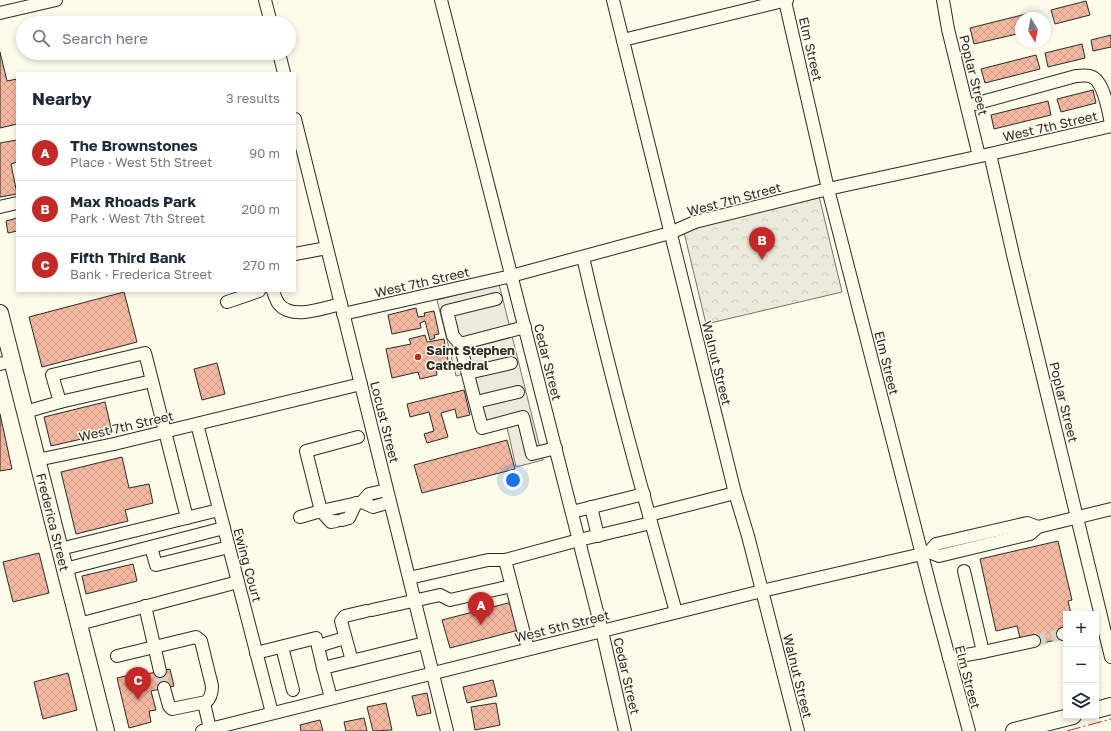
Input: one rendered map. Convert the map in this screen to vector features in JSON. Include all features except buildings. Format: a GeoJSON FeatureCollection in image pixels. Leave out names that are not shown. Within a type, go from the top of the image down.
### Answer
{"type":"FeatureCollection","features":[{"type":"Feature","properties":{"kind":"main road","name":"Frederica Street"},"geometry":{"type":"LineString","coordinates":[[0,313],[6,362],[25,412],[106,731]]}},
{"type":"Feature","properties":{"kind":"main road"},"geometry":{"type":"LineString","coordinates":[[1099,709],[1111,706]]}},
{"type":"Feature","properties":{"kind":"main road"},"geometry":{"type":"LineString","coordinates":[[1014,731],[1063,719]]}},
{"type":"Feature","properties":{"kind":"street"},"geometry":{"type":"LineString","coordinates":[[0,13],[56,0]]}},
{"type":"Feature","properties":{"kind":"street"},"geometry":{"type":"LineString","coordinates":[[265,0],[269,16]]}},
{"type":"Feature","properties":{"kind":"street","name":"Cedar Street"},"geometry":{"type":"LineString","coordinates":[[441,0],[556,448],[602,631],[625,731]]}},
{"type":"Feature","properties":{"kind":"street","name":"Walnut Street"},"geometry":{"type":"LineString","coordinates":[[613,0],[735,493],[798,731]]}},
{"type":"Feature","properties":{"kind":"street"},"geometry":{"type":"LineString","coordinates":[[623,40],[786,0]]}},
{"type":"Feature","properties":{"kind":"street","name":"Elm Street"},"geometry":{"type":"LineString","coordinates":[[786,0],[828,189],[926,553],[949,658],[969,731]]}},
{"type":"Feature","properties":{"kind":"street","name":"Poplar Street"},"geometry":{"type":"LineString","coordinates":[[942,0],[966,106],[985,155],[1014,259],[1077,517],[1100,625],[1111,657]]}},
{"type":"Feature","properties":{"kind":"street"},"geometry":{"type":"LineString","coordinates":[[281,60],[284,72]]}},
{"type":"Feature","properties":{"kind":"street"},"geometry":{"type":"LineString","coordinates":[[966,106],[1076,76],[1089,76],[1096,78],[1100,84],[1111,125]]}},
{"type":"Feature","properties":{"kind":"street","name":"West 7th Street"},"geometry":{"type":"LineString","coordinates":[[273,292],[281,306],[293,312],[308,312],[342,309],[511,276],[670,233],[695,222],[828,189],[985,155],[1111,125]]}},
{"type":"Feature","properties":{"kind":"street","name":"Locust Street"},"geometry":{"type":"LineString","coordinates":[[296,127],[447,731]]}},
{"type":"Feature","properties":{"kind":"street"},"geometry":{"type":"LineString","coordinates":[[0,207],[16,203]]}},
{"type":"Feature","properties":{"kind":"street"},"geometry":{"type":"LineString","coordinates":[[296,254],[327,248]]}},
{"type":"Feature","properties":{"kind":"street"},"geometry":{"type":"LineString","coordinates":[[583,257],[622,416],[676,612]]}},
{"type":"Feature","properties":{"kind":"street"},"geometry":{"type":"LineString","coordinates":[[227,302],[256,292]]}},
{"type":"Feature","properties":{"kind":"street"},"geometry":{"type":"LineString","coordinates":[[496,299],[447,311],[453,336],[460,344],[482,428],[523,417],[532,454],[556,448]]}},
{"type":"Feature","properties":{"kind":"street"},"geometry":{"type":"LineString","coordinates":[[460,344],[525,327]]}},
{"type":"Feature","properties":{"kind":"street"},"geometry":{"type":"LineString","coordinates":[[60,402],[52,375],[145,353],[187,518]]}},
{"type":"Feature","properties":{"kind":"street"},"geometry":{"type":"LineString","coordinates":[[468,373],[511,363]]}},
{"type":"Feature","properties":{"kind":"street"},"geometry":{"type":"LineString","coordinates":[[25,412],[60,402],[152,381]]}},
{"type":"Feature","properties":{"kind":"street","name":"West 7th Street"},"geometry":{"type":"LineString","coordinates":[[37,460],[114,444],[361,384]]}},
{"type":"Feature","properties":{"kind":"street"},"geometry":{"type":"LineString","coordinates":[[476,402],[518,392]]}},
{"type":"Feature","properties":{"kind":"street","name":"Ewing Court"},"geometry":{"type":"LineString","coordinates":[[197,424],[272,713]]}},
{"type":"Feature","properties":{"kind":"street"},"geometry":{"type":"LineString","coordinates":[[358,437],[306,451],[322,511],[331,522],[349,518],[359,502],[368,494],[387,490]]}},
{"type":"Feature","properties":{"kind":"street"},"geometry":{"type":"LineString","coordinates":[[409,578],[488,560],[505,560],[598,536],[735,493]]}},
{"type":"Feature","properties":{"kind":"street"},"geometry":{"type":"LineString","coordinates":[[572,512],[644,494]]}},
{"type":"Feature","properties":{"kind":"street"},"geometry":{"type":"LineString","coordinates":[[300,517],[359,502],[372,507],[390,502]]}},
{"type":"Feature","properties":{"kind":"street"},"geometry":{"type":"LineString","coordinates":[[591,507],[598,536]]}},
{"type":"Feature","properties":{"kind":"street","name":"West 5th Street"},"geometry":{"type":"LineString","coordinates":[[206,730],[762,591],[926,553],[939,556],[1030,534],[1038,527],[1111,509]]}},
{"type":"Feature","properties":{"kind":"street"},"geometry":{"type":"LineString","coordinates":[[60,549],[219,510]]}},
{"type":"Feature","properties":{"kind":"street"},"geometry":{"type":"LineString","coordinates":[[65,569],[224,528]]}},
{"type":"Feature","properties":{"kind":"street"},"geometry":{"type":"LineString","coordinates":[[151,547],[156,565],[229,547]]}},
{"type":"Feature","properties":{"kind":"street"},"geometry":{"type":"LineString","coordinates":[[505,560],[528,649]]}},
{"type":"Feature","properties":{"kind":"street"},"geometry":{"type":"LineString","coordinates":[[964,571],[983,652]]}},
{"type":"Feature","properties":{"kind":"street"},"geometry":{"type":"LineString","coordinates":[[79,624],[238,582]]}},
{"type":"Feature","properties":{"kind":"street"},"geometry":{"type":"LineString","coordinates":[[352,661],[341,621],[345,616],[440,595],[450,600],[511,586]]}},
{"type":"Feature","properties":{"kind":"street"},"geometry":{"type":"LineString","coordinates":[[145,606],[160,671]]}},
{"type":"Feature","properties":{"kind":"street"},"geometry":{"type":"LineString","coordinates":[[117,656],[193,637],[199,639],[212,686],[212,692],[209,699],[204,702],[172,709],[169,706],[164,688]]}},
{"type":"Feature","properties":{"kind":"street"},"geometry":{"type":"LineString","coordinates":[[256,653],[316,638],[332,698]]}},
{"type":"Feature","properties":{"kind":"street"},"geometry":{"type":"LineString","coordinates":[[318,646],[346,638]]}},
{"type":"Feature","properties":{"kind":"street"},"geometry":{"type":"LineString","coordinates":[[949,658],[1034,640]]}},
{"type":"Feature","properties":{"kind":"street"},"geometry":{"type":"LineString","coordinates":[[324,668],[425,642]]}},
{"type":"Feature","properties":{"kind":"street"},"geometry":{"type":"LineString","coordinates":[[282,647],[293,690]]}},
{"type":"Feature","properties":{"kind":"street"},"geometry":{"type":"LineString","coordinates":[[204,702],[206,730]]}},
{"type":"Feature","properties":{"kind":"green space"},"geometry":{"type":"Polygon","coordinates":[[[819,196],[842,292],[706,324],[683,228],[819,196]]]}},
{"type":"Feature","properties":{"kind":"shaded area"},"geometry":{"type":"Polygon","coordinates":[[[499,284],[543,460],[516,467],[507,427],[481,434],[466,373],[456,376],[437,300],[499,284]]]}},
{"type":"Feature","properties":{"kind":"tunnel"},"geometry":{"type":"LineString","coordinates":[[1034,641],[1063,634]]}},
{"type":"Feature","properties":{"kind":"tunnel"},"geometry":{"type":"LineString","coordinates":[[160,671],[164,688]]}},
{"type":"Feature","properties":{"kind":"power"},"geometry":{"type":"LineString","coordinates":[[1067,731],[1111,719]]}},
{"type":"Feature","properties":{"kind":"place","name":"Max Rhoads Park"},"geometry":{"type":"Point","coordinates":[762,260]}},
{"type":"Feature","properties":{"kind":"place","name":"Saint Stephen Cathedral"},"geometry":{"type":"Point","coordinates":[418,357]}},
{"type":"Feature","properties":{"kind":"place","name":"The Brownstones"},"geometry":{"type":"Point","coordinates":[481,625]}},
{"type":"Feature","properties":{"kind":"place","name":"Fifth Third Bank"},"geometry":{"type":"Point","coordinates":[138,700]}}]}
